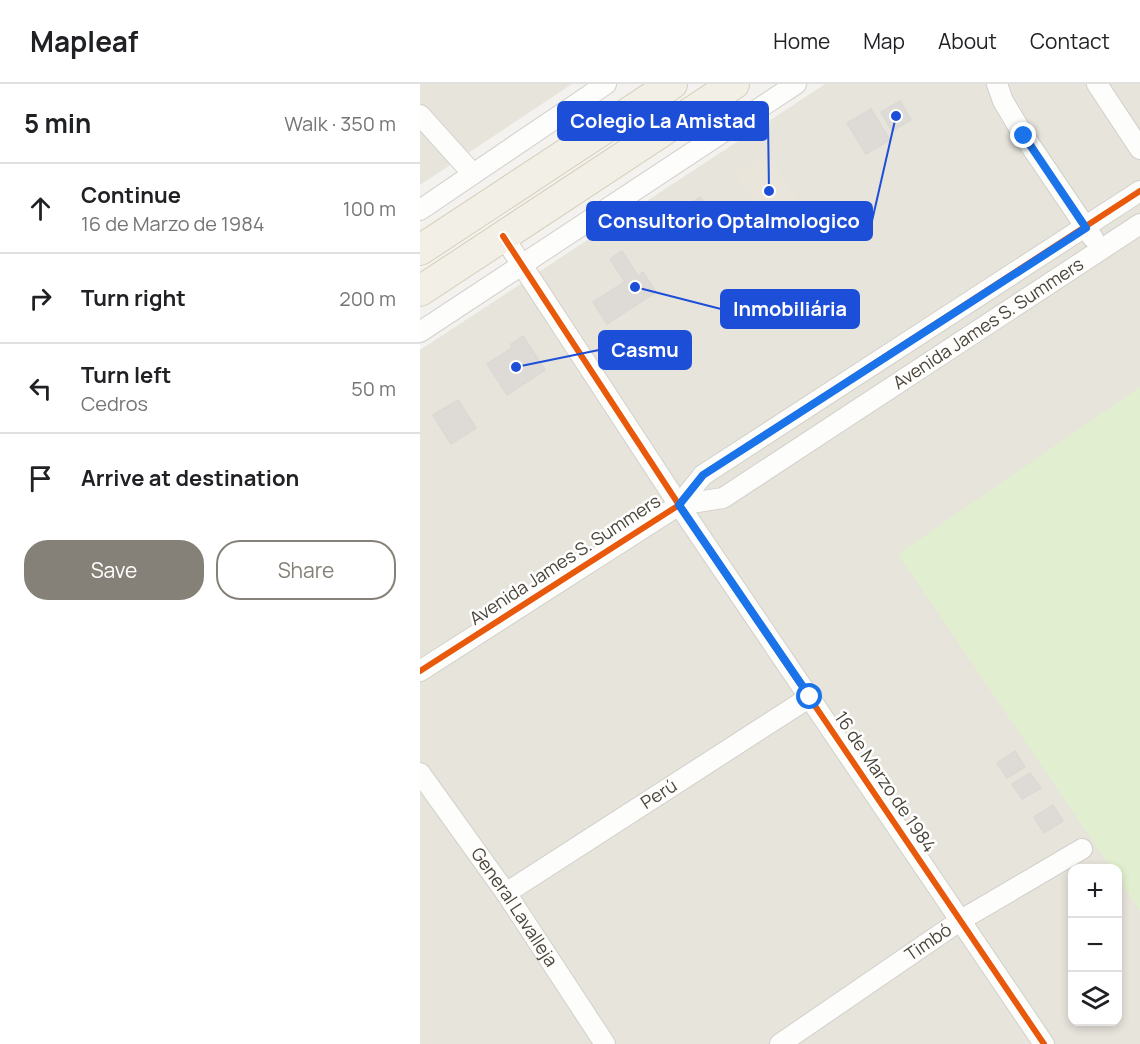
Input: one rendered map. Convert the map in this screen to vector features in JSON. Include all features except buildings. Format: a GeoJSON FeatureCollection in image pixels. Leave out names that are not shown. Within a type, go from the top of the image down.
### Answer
{"type":"FeatureCollection","features":[{"type":"Feature","properties":{"kind":"main road"},"geometry":{"type":"LineString","coordinates":[[420,250],[672,84]]}},
{"type":"Feature","properties":{"kind":"main road"},"geometry":{"type":"LineString","coordinates":[[420,291],[734,84]]}},
{"type":"Feature","properties":{"kind":"street"},"geometry":{"type":"LineString","coordinates":[[420,210],[606,84]]}},
{"type":"Feature","properties":{"kind":"street"},"geometry":{"type":"LineString","coordinates":[[420,332],[796,84]]}},
{"type":"Feature","properties":{"kind":"street"},"geometry":{"type":"LineString","coordinates":[[997,84],[1003,101],[1019,127],[1101,250]]}},
{"type":"Feature","properties":{"kind":"street"},"geometry":{"type":"LineString","coordinates":[[1097,84],[1140,149]]}},
{"type":"Feature","properties":{"kind":"street"},"geometry":{"type":"LineString","coordinates":[[420,115],[473,174]]}},
{"type":"Feature","properties":{"kind":"street","name":"Avenida James S. Summers"},"geometry":{"type":"LineString","coordinates":[[420,671],[679,505],[703,475],[1140,191]]}},
{"type":"Feature","properties":{"kind":"street","name":"Avenida James S. Summers"},"geometry":{"type":"LineString","coordinates":[[679,505],[723,498],[1140,224]]}},
{"type":"Feature","properties":{"kind":"street","name":"16 de Marzo de 1984"},"geometry":{"type":"LineString","coordinates":[[503,236],[679,505],[1044,1044]]}},
{"type":"Feature","properties":{"kind":"street","name":"Perú"},"geometry":{"type":"LineString","coordinates":[[506,893],[810,697]]}},
{"type":"Feature","properties":{"kind":"street","name":"General Lavalleja"},"geometry":{"type":"LineString","coordinates":[[420,773],[506,893],[605,1044]]}},
{"type":"Feature","properties":{"kind":"street","name":"Timbó"},"geometry":{"type":"LineString","coordinates":[[780,1044],[961,920],[1082,849]]}},
{"type":"Feature","properties":{"kind":"shaded area"},"geometry":{"type":"Polygon","coordinates":[[[420,84],[572,84],[420,185],[420,84]]]}},
{"type":"Feature","properties":{"kind":"shaded area"},"geometry":{"type":"Polygon","coordinates":[[[825,84],[1140,84],[1140,1044],[420,1044],[420,350],[825,84]]]}},
{"type":"Feature","properties":{"kind":"shaded area"},"geometry":{"type":"Polygon","coordinates":[[[768,154],[802,208],[770,228],[736,174],[768,154]]]}},
{"type":"Feature","properties":{"kind":"green space"},"geometry":{"type":"Polygon","coordinates":[[[1140,387],[1140,911],[1122,884],[1122,864],[1108,864],[898,554],[1140,387]]]}},
{"type":"Feature","properties":{"kind":"cycle path"},"geometry":{"type":"LineString","coordinates":[[420,671],[679,505],[703,475],[1140,191]]}},
{"type":"Feature","properties":{"kind":"cycle path"},"geometry":{"type":"LineString","coordinates":[[503,236],[679,505],[1044,1044]]}},
{"type":"Feature","properties":{"kind":"place","name":"Consultorio Optalmologico"},"geometry":{"type":"Point","coordinates":[896,116]}},
{"type":"Feature","properties":{"kind":"place","name":"Colegio La Amistad"},"geometry":{"type":"Point","coordinates":[769,191]}},
{"type":"Feature","properties":{"kind":"place","name":"Inmobiliária"},"geometry":{"type":"Point","coordinates":[635,287]}},
{"type":"Feature","properties":{"kind":"place","name":"Casmu"},"geometry":{"type":"Point","coordinates":[516,367]}},
{"type":"Feature","properties":{"kind":"route"},"geometry":{"type":"LineString","coordinates":[[810,697],[679,505],[703,475],[1086,228],[1024,136]]}}]}
